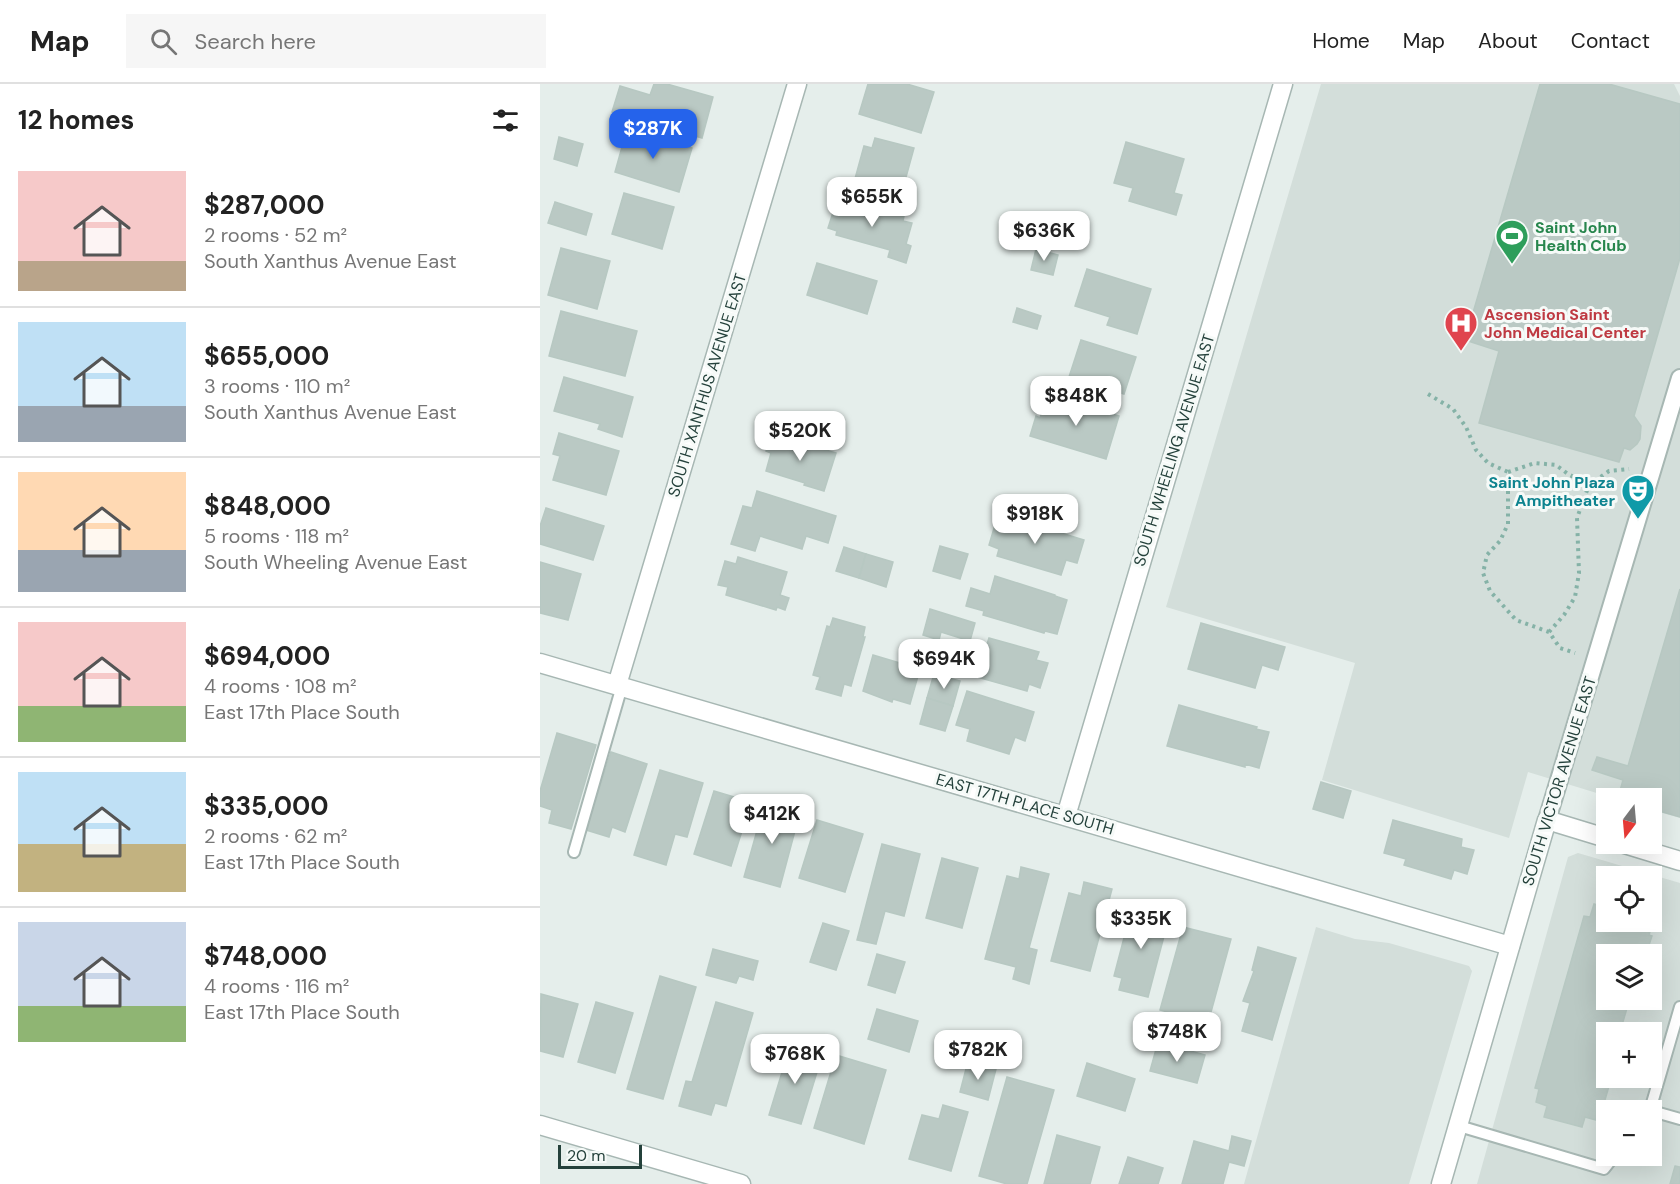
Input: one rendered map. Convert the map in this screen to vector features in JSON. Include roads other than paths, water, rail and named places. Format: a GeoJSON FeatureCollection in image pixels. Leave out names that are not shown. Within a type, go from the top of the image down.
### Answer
{"type":"FeatureCollection","features":[{"type":"Feature","properties":{"kind":"street","name":"SOUTH XANTHUS AVENUE EAST"},"geometry":{"type":"LineString","coordinates":[[620,686],[797,84]]}},
{"type":"Feature","properties":{"kind":"street","name":"SOUTH WHEELING AVENUE EAST"},"geometry":{"type":"LineString","coordinates":[[1066,816],[1283,84]]}},
{"type":"Feature","properties":{"kind":"street","name":"SOUTH VICTOR AVENUE EAST"},"geometry":{"type":"LineString","coordinates":[[1442,1184],[1547,820],[1680,378]]}},
{"type":"Feature","properties":{"kind":"street","name":"EAST 17TH PLACE SOUTH"},"geometry":{"type":"LineString","coordinates":[[540,663],[1510,946]]}},
{"type":"Feature","properties":{"kind":"street"},"geometry":{"type":"LineString","coordinates":[[1547,820],[1596,835]]}},
{"type":"Feature","properties":{"kind":"street"},"geometry":{"type":"LineString","coordinates":[[1657,854],[1680,861]]}},
{"type":"Feature","properties":{"kind":"street"},"geometry":{"type":"LineString","coordinates":[[540,1125],[741,1184]]}},
{"type":"Feature","properties":{"kind":"lane"},"geometry":{"type":"LineString","coordinates":[[574,852],[620,686]]}},
{"type":"Feature","properties":{"kind":"lane"},"geometry":{"type":"LineString","coordinates":[[1654,1100],[1680,1007]]}},
{"type":"Feature","properties":{"kind":"lane"},"geometry":{"type":"LineString","coordinates":[[1662,1114],[1680,1119]]}},
{"type":"Feature","properties":{"kind":"lane"},"geometry":{"type":"LineString","coordinates":[[1459,1126],[1604,1169],[1606,1166]]}},
{"type":"Feature","properties":{"kind":"place","name":"Saint John Health Club"},"geometry":{"type":"Point","coordinates":[1512,265]}},
{"type":"Feature","properties":{"kind":"place","name":"Ascension Saint John Medical Center"},"geometry":{"type":"Point","coordinates":[1461,352]}},
{"type":"Feature","properties":{"kind":"place","name":"Saint John Plaza Ampitheater"},"geometry":{"type":"Point","coordinates":[1638,520]}}]}
